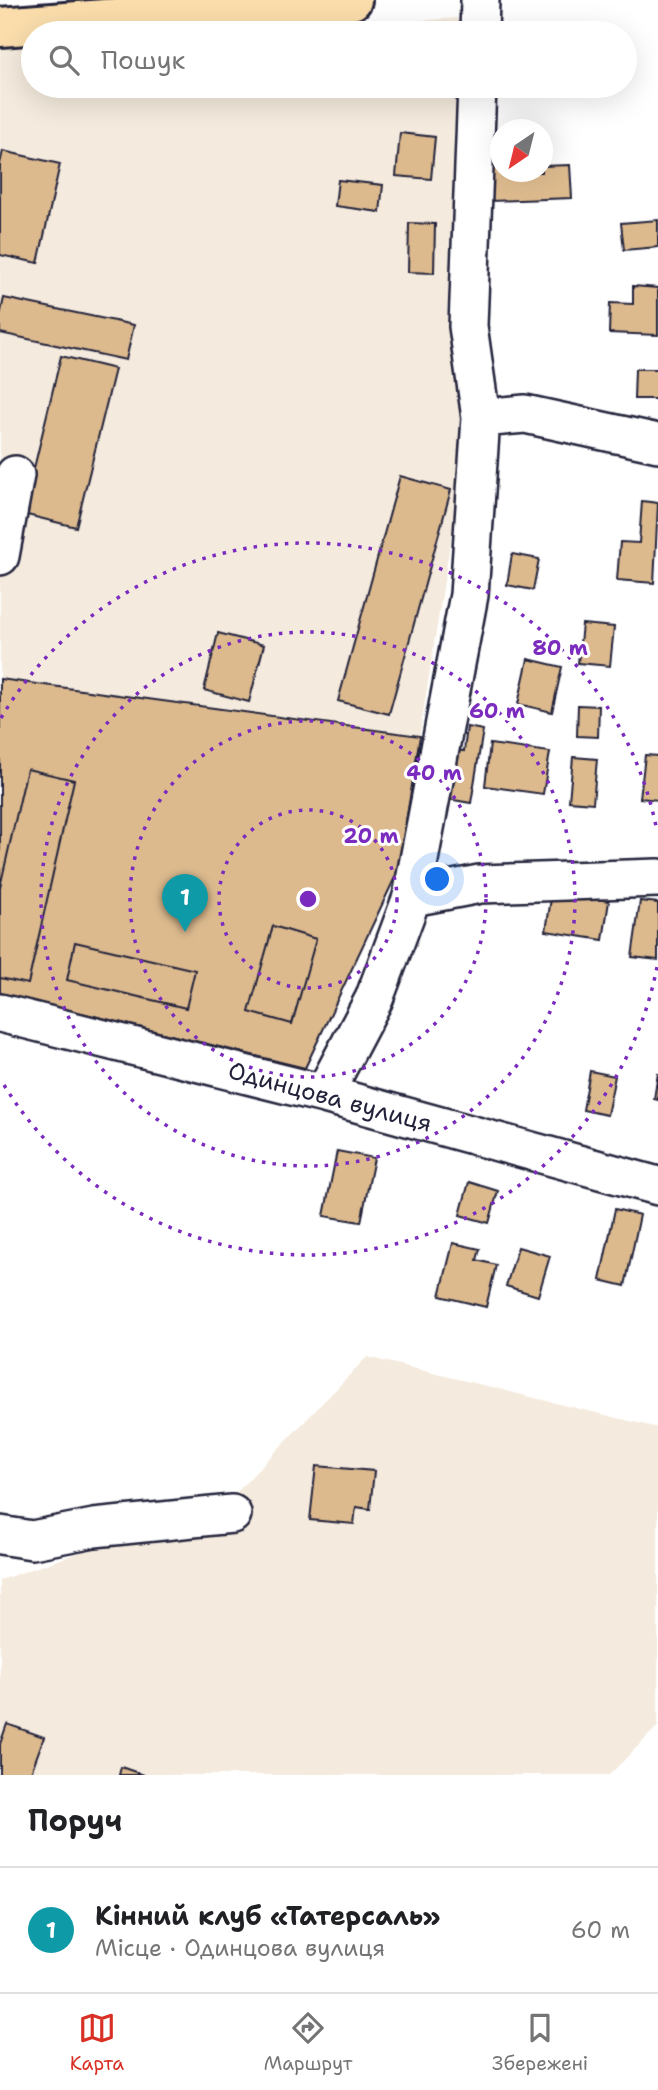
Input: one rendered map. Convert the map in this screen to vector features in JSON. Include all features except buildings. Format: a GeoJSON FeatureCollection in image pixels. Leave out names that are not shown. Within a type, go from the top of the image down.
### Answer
{"type":"FeatureCollection","features":[{"type":"Feature","properties":{"kind":"main road"},"geometry":{"type":"LineString","coordinates":[[78,21],[352,0]]}},
{"type":"Feature","properties":{"kind":"main road"},"geometry":{"type":"LineString","coordinates":[[0,27],[21,25]]}},
{"type":"Feature","properties":{"kind":"street"},"geometry":{"type":"LineString","coordinates":[[479,21],[480,0]]}},
{"type":"Feature","properties":{"kind":"street"},"geometry":{"type":"LineString","coordinates":[[324,1094],[374,999],[412,897],[469,595],[481,418],[468,326],[477,98]]}},
{"type":"Feature","properties":{"kind":"street"},"geometry":{"type":"LineString","coordinates":[[481,418],[525,414],[658,443]]}},
{"type":"Feature","properties":{"kind":"street"},"geometry":{"type":"LineString","coordinates":[[0,556],[15,475]]}},
{"type":"Feature","properties":{"kind":"street"},"geometry":{"type":"LineString","coordinates":[[412,897],[480,884],[658,878]]}},
{"type":"Feature","properties":{"kind":"street","name":"Одинцова вулиця"},"geometry":{"type":"LineString","coordinates":[[0,1013],[324,1094],[658,1186]]}},
{"type":"Feature","properties":{"kind":"street"},"geometry":{"type":"LineString","coordinates":[[0,1535],[32,1540],[94,1528],[232,1514]]}},
{"type":"Feature","properties":{"kind":"shaded area"},"geometry":{"type":"Polygon","coordinates":[[[459,18],[459,21],[411,21],[459,18]]]}},
{"type":"Feature","properties":{"kind":"shaded area"},"geometry":{"type":"Polygon","coordinates":[[[21,46],[21,98],[456,98],[447,321],[466,443],[398,871],[305,1068],[0,993],[0,47],[21,46]]]}},
{"type":"Feature","properties":{"kind":"shaded area"},"geometry":{"type":"Polygon","coordinates":[[[367,1357],[658,1428],[658,1726],[609,1775],[0,1775],[0,1580],[228,1501],[367,1357]]]}},
{"type":"Feature","properties":{"kind":"place","name":"Кінний клуб «Татерсаль»"},"geometry":{"type":"Point","coordinates":[185,932]}}]}
